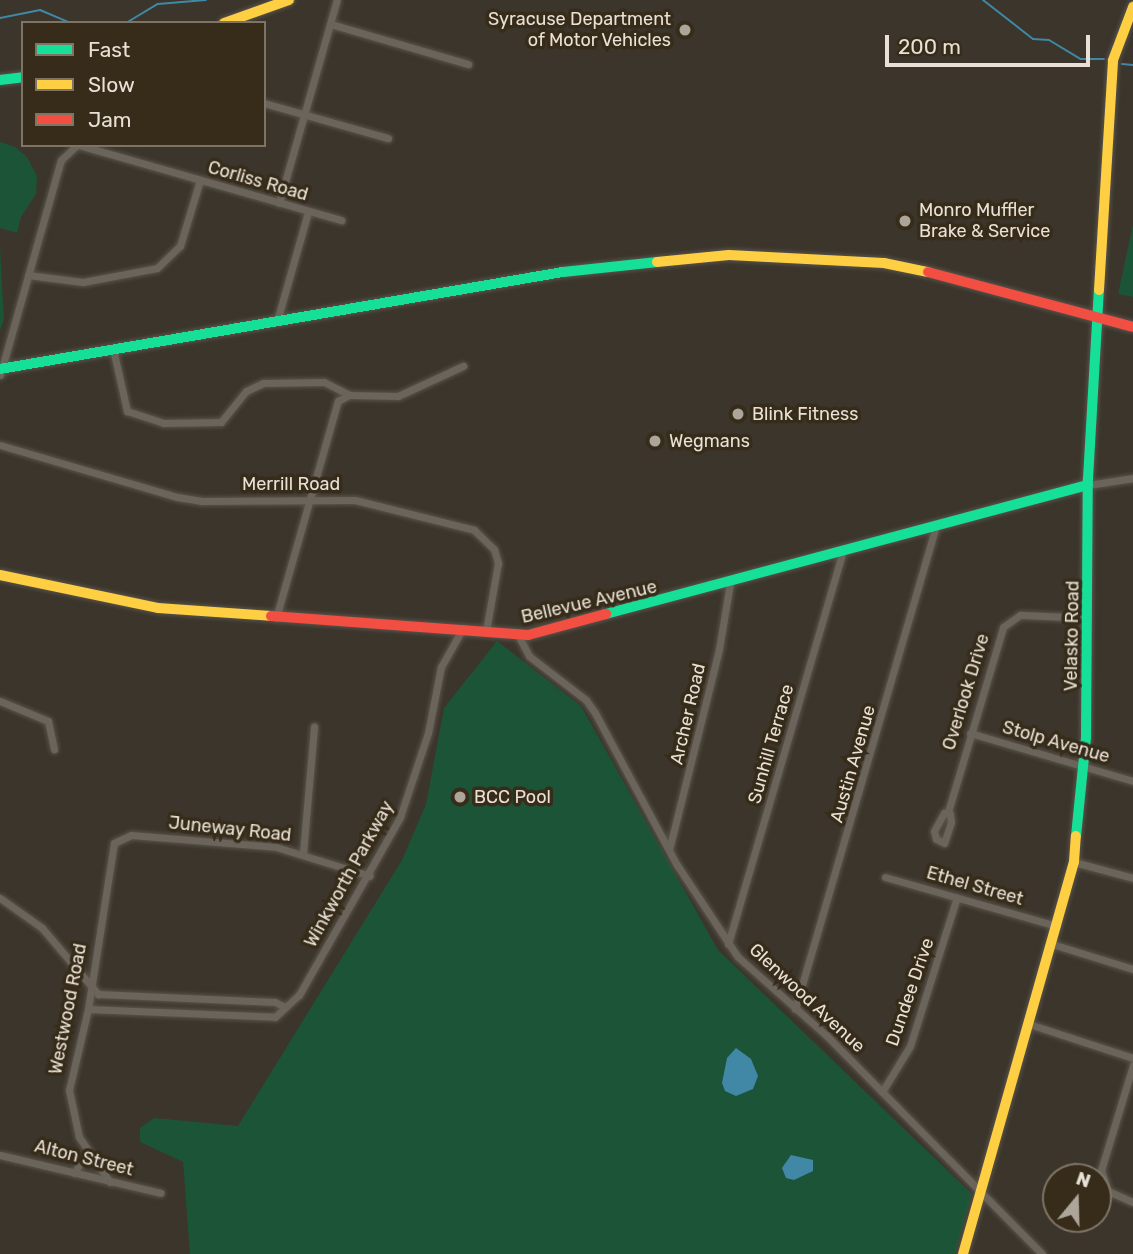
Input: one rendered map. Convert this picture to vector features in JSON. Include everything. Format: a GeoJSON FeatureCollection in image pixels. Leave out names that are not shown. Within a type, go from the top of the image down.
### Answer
{"type":"FeatureCollection","features":[{"type":"Feature","properties":{"kind":"street"},"geometry":{"type":"LineString","coordinates":[[230,21],[289,0]]}},
{"type":"Feature","properties":{"kind":"street"},"geometry":{"type":"LineString","coordinates":[[279,203],[337,0]]}},
{"type":"Feature","properties":{"kind":"street","name":"Velasko Road"},"geometry":{"type":"LineString","coordinates":[[963,1254],[1074,862],[1085,765],[1088,485],[1113,60],[1133,7]]}},
{"type":"Feature","properties":{"kind":"street"},"geometry":{"type":"LineString","coordinates":[[331,24],[468,64]]}},
{"type":"Feature","properties":{"kind":"street"},"geometry":{"type":"LineString","coordinates":[[0,80],[21,77]]}},
{"type":"Feature","properties":{"kind":"street"},"geometry":{"type":"LineString","coordinates":[[266,104],[388,138]]}},
{"type":"Feature","properties":{"kind":"street"},"geometry":{"type":"LineString","coordinates":[[76,147],[61,160],[1,371],[113,349],[621,263],[751,254],[884,263],[955,277],[1133,327]]}},
{"type":"Feature","properties":{"kind":"street","name":"Corliss Road"},"geometry":{"type":"LineString","coordinates":[[88,147],[341,220]]}},
{"type":"Feature","properties":{"kind":"street"},"geometry":{"type":"LineString","coordinates":[[28,275],[83,282],[157,268],[180,246],[200,180]]}},
{"type":"Feature","properties":{"kind":"street"},"geometry":{"type":"LineString","coordinates":[[277,321],[308,212]]}},
{"type":"Feature","properties":{"kind":"street"},"geometry":{"type":"LineString","coordinates":[[113,349],[127,411],[145,420],[221,422],[246,391],[262,383],[324,382],[349,395]]}},
{"type":"Feature","properties":{"kind":"street"},"geometry":{"type":"LineString","coordinates":[[276,618],[338,401],[349,395],[406,394],[463,366]]}},
{"type":"Feature","properties":{"kind":"street","name":"Merrill Road"},"geometry":{"type":"LineString","coordinates":[[0,445],[201,501],[311,498],[390,506],[479,533],[494,549],[498,563],[486,631]]}},
{"type":"Feature","properties":{"kind":"street","name":"Bellevue Avenue"},"geometry":{"type":"LineString","coordinates":[[0,575],[158,608],[276,618],[463,628],[518,635],[543,633],[1088,485],[1133,478]]}},
{"type":"Feature","properties":{"kind":"street","name":"Austin Avenue"},"geometry":{"type":"LineString","coordinates":[[795,1009],[936,526]]}},
{"type":"Feature","properties":{"kind":"street","name":"Sunhill Terrace"},"geometry":{"type":"LineString","coordinates":[[728,944],[842,552]]}},
{"type":"Feature","properties":{"kind":"street","name":"Archer Road"},"geometry":{"type":"LineString","coordinates":[[669,850],[719,649],[730,583]]}},
{"type":"Feature","properties":{"kind":"street","name":"Overlook Drive"},"geometry":{"type":"LineString","coordinates":[[948,812],[970,733],[1006,623],[1025,615],[1088,618]]}},
{"type":"Feature","properties":{"kind":"street","name":"Winkworth Parkway"},"geometry":{"type":"LineString","coordinates":[[285,1007],[299,995],[370,876],[409,796],[441,667],[463,628]]}},
{"type":"Feature","properties":{"kind":"street","name":"Glenwood Avenue"},"geometry":{"type":"LineString","coordinates":[[518,635],[529,656],[586,700],[669,850],[728,944],[981,1189],[1042,1254]]}},
{"type":"Feature","properties":{"kind":"street"},"geometry":{"type":"LineString","coordinates":[[0,701],[48,720],[54,748]]}},
{"type":"Feature","properties":{"kind":"street"},"geometry":{"type":"LineString","coordinates":[[303,853],[314,726]]}},
{"type":"Feature","properties":{"kind":"street","name":"Stolp Avenue"},"geometry":{"type":"LineString","coordinates":[[970,733],[1133,781]]}},
{"type":"Feature","properties":{"kind":"street","name":"Juneway Road"},"geometry":{"type":"LineString","coordinates":[[125,836],[303,853],[370,876]]}},
{"type":"Feature","properties":{"kind":"street","name":"Westwood Road"},"geometry":{"type":"LineString","coordinates":[[110,1182],[86,1151],[74,1123],[69,1090],[88,1009],[110,852],[114,843],[125,836]]}},
{"type":"Feature","properties":{"kind":"street"},"geometry":{"type":"LineString","coordinates":[[1074,862],[1133,878]]}},
{"type":"Feature","properties":{"kind":"street","name":"Ethel Street"},"geometry":{"type":"LineString","coordinates":[[885,877],[1057,926]]}},
{"type":"Feature","properties":{"kind":"street","name":"Dundee Drive"},"geometry":{"type":"LineString","coordinates":[[882,1092],[910,1046],[957,897]]}},
{"type":"Feature","properties":{"kind":"street"},"geometry":{"type":"LineString","coordinates":[[0,898],[42,928],[91,991],[275,1002],[285,1007],[275,1017],[88,1009]]}},
{"type":"Feature","properties":{"kind":"street"},"geometry":{"type":"LineString","coordinates":[[1052,944],[1133,970]]}},
{"type":"Feature","properties":{"kind":"street"},"geometry":{"type":"LineString","coordinates":[[1029,1024],[1133,1058]]}},
{"type":"Feature","properties":{"kind":"street"},"geometry":{"type":"LineString","coordinates":[[1133,1065],[1101,1170],[1108,1191],[1133,1202]]}},
{"type":"Feature","properties":{"kind":"street"},"geometry":{"type":"LineString","coordinates":[[74,1173],[86,1151]]}},
{"type":"Feature","properties":{"kind":"street","name":"Alton Street"},"geometry":{"type":"LineString","coordinates":[[0,1155],[161,1193]]}},
{"type":"Feature","properties":{"kind":"green space"},"geometry":{"type":"Polygon","coordinates":[[[0,142],[15,147],[27,157],[37,176],[36,194],[21,217],[17,233],[0,228],[0,142]]]}},
{"type":"Feature","properties":{"kind":"green space"},"geometry":{"type":"Polygon","coordinates":[[[1133,224],[1133,297],[1118,294],[1133,224]]]}},
{"type":"Feature","properties":{"kind":"green space"},"geometry":{"type":"Polygon","coordinates":[[[0,246],[4,320],[0,330],[0,246]]]}},
{"type":"Feature","properties":{"kind":"green space"},"geometry":{"type":"Polygon","coordinates":[[[497,641],[581,706],[718,950],[972,1194],[955,1254],[190,1254],[183,1162],[140,1142],[140,1128],[154,1118],[238,1126],[402,860],[426,804],[444,708],[497,641]]]}},
{"type":"Feature","properties":{"kind":"water"},"geometry":{"type":"Polygon","coordinates":[[[736,1048],[751,1059],[758,1076],[753,1089],[736,1096],[725,1091],[722,1083],[727,1058],[736,1048]]]}},
{"type":"Feature","properties":{"kind":"water"},"geometry":{"type":"Polygon","coordinates":[[[791,1155],[813,1160],[813,1171],[794,1180],[786,1178],[782,1168],[791,1155]]]}},
{"type":"Feature","properties":{"kind":"waterway"},"geometry":{"type":"LineString","coordinates":[[129,21],[158,4],[206,0]]}},
{"type":"Feature","properties":{"kind":"waterway"},"geometry":{"type":"LineString","coordinates":[[983,0],[1033,39],[1049,40],[1081,59],[1104,59]]}},
{"type":"Feature","properties":{"kind":"waterway"},"geometry":{"type":"LineString","coordinates":[[0,18],[40,10],[65,21]]}},
{"type":"Feature","properties":{"kind":"waterway"},"geometry":{"type":"LineString","coordinates":[[1122,64],[1133,65]]}},
{"type":"Feature","properties":{"kind":"traffic: fast"},"geometry":{"type":"LineString","coordinates":[[0,80],[21,77]]}},
{"type":"Feature","properties":{"kind":"traffic: fast"},"geometry":{"type":"LineString","coordinates":[[0,369],[563,272],[657,262]]}},
{"type":"Feature","properties":{"kind":"traffic: fast"},"geometry":{"type":"LineString","coordinates":[[1076,836],[1086,737],[1088,479],[1099,290]]}},
{"type":"Feature","properties":{"kind":"traffic: fast"},"geometry":{"type":"LineString","coordinates":[[606,614],[1088,485]]}},
{"type":"Feature","properties":{"kind":"traffic: slow"},"geometry":{"type":"LineString","coordinates":[[230,21],[289,0]]}},
{"type":"Feature","properties":{"kind":"traffic: slow"},"geometry":{"type":"LineString","coordinates":[[1099,290],[1113,60],[1133,7]]}},
{"type":"Feature","properties":{"kind":"traffic: slow"},"geometry":{"type":"LineString","coordinates":[[657,262],[729,255],[884,263],[928,272]]}},
{"type":"Feature","properties":{"kind":"traffic: slow"},"geometry":{"type":"LineString","coordinates":[[0,575],[158,608],[271,616]]}},
{"type":"Feature","properties":{"kind":"traffic: slow"},"geometry":{"type":"LineString","coordinates":[[963,1254],[1074,862],[1076,836]]}},
{"type":"Feature","properties":{"kind":"traffic: jam"},"geometry":{"type":"LineString","coordinates":[[928,272],[1133,327]]}},
{"type":"Feature","properties":{"kind":"traffic: jam"},"geometry":{"type":"LineString","coordinates":[[271,616],[528,635],[606,614]]}},
{"type":"Feature","properties":{"kind":"place","name":"Syracuse Department of Motor Vehicles"},"geometry":{"type":"Point","coordinates":[685,30]}},
{"type":"Feature","properties":{"kind":"place","name":"Monro Muffler Brake & Service"},"geometry":{"type":"Point","coordinates":[905,221]}},
{"type":"Feature","properties":{"kind":"place","name":"Blink Fitness"},"geometry":{"type":"Point","coordinates":[738,414]}},
{"type":"Feature","properties":{"kind":"place","name":"Wegmans"},"geometry":{"type":"Point","coordinates":[655,441]}},
{"type":"Feature","properties":{"kind":"place","name":"BCC Pool"},"geometry":{"type":"Point","coordinates":[460,797]}}]}
